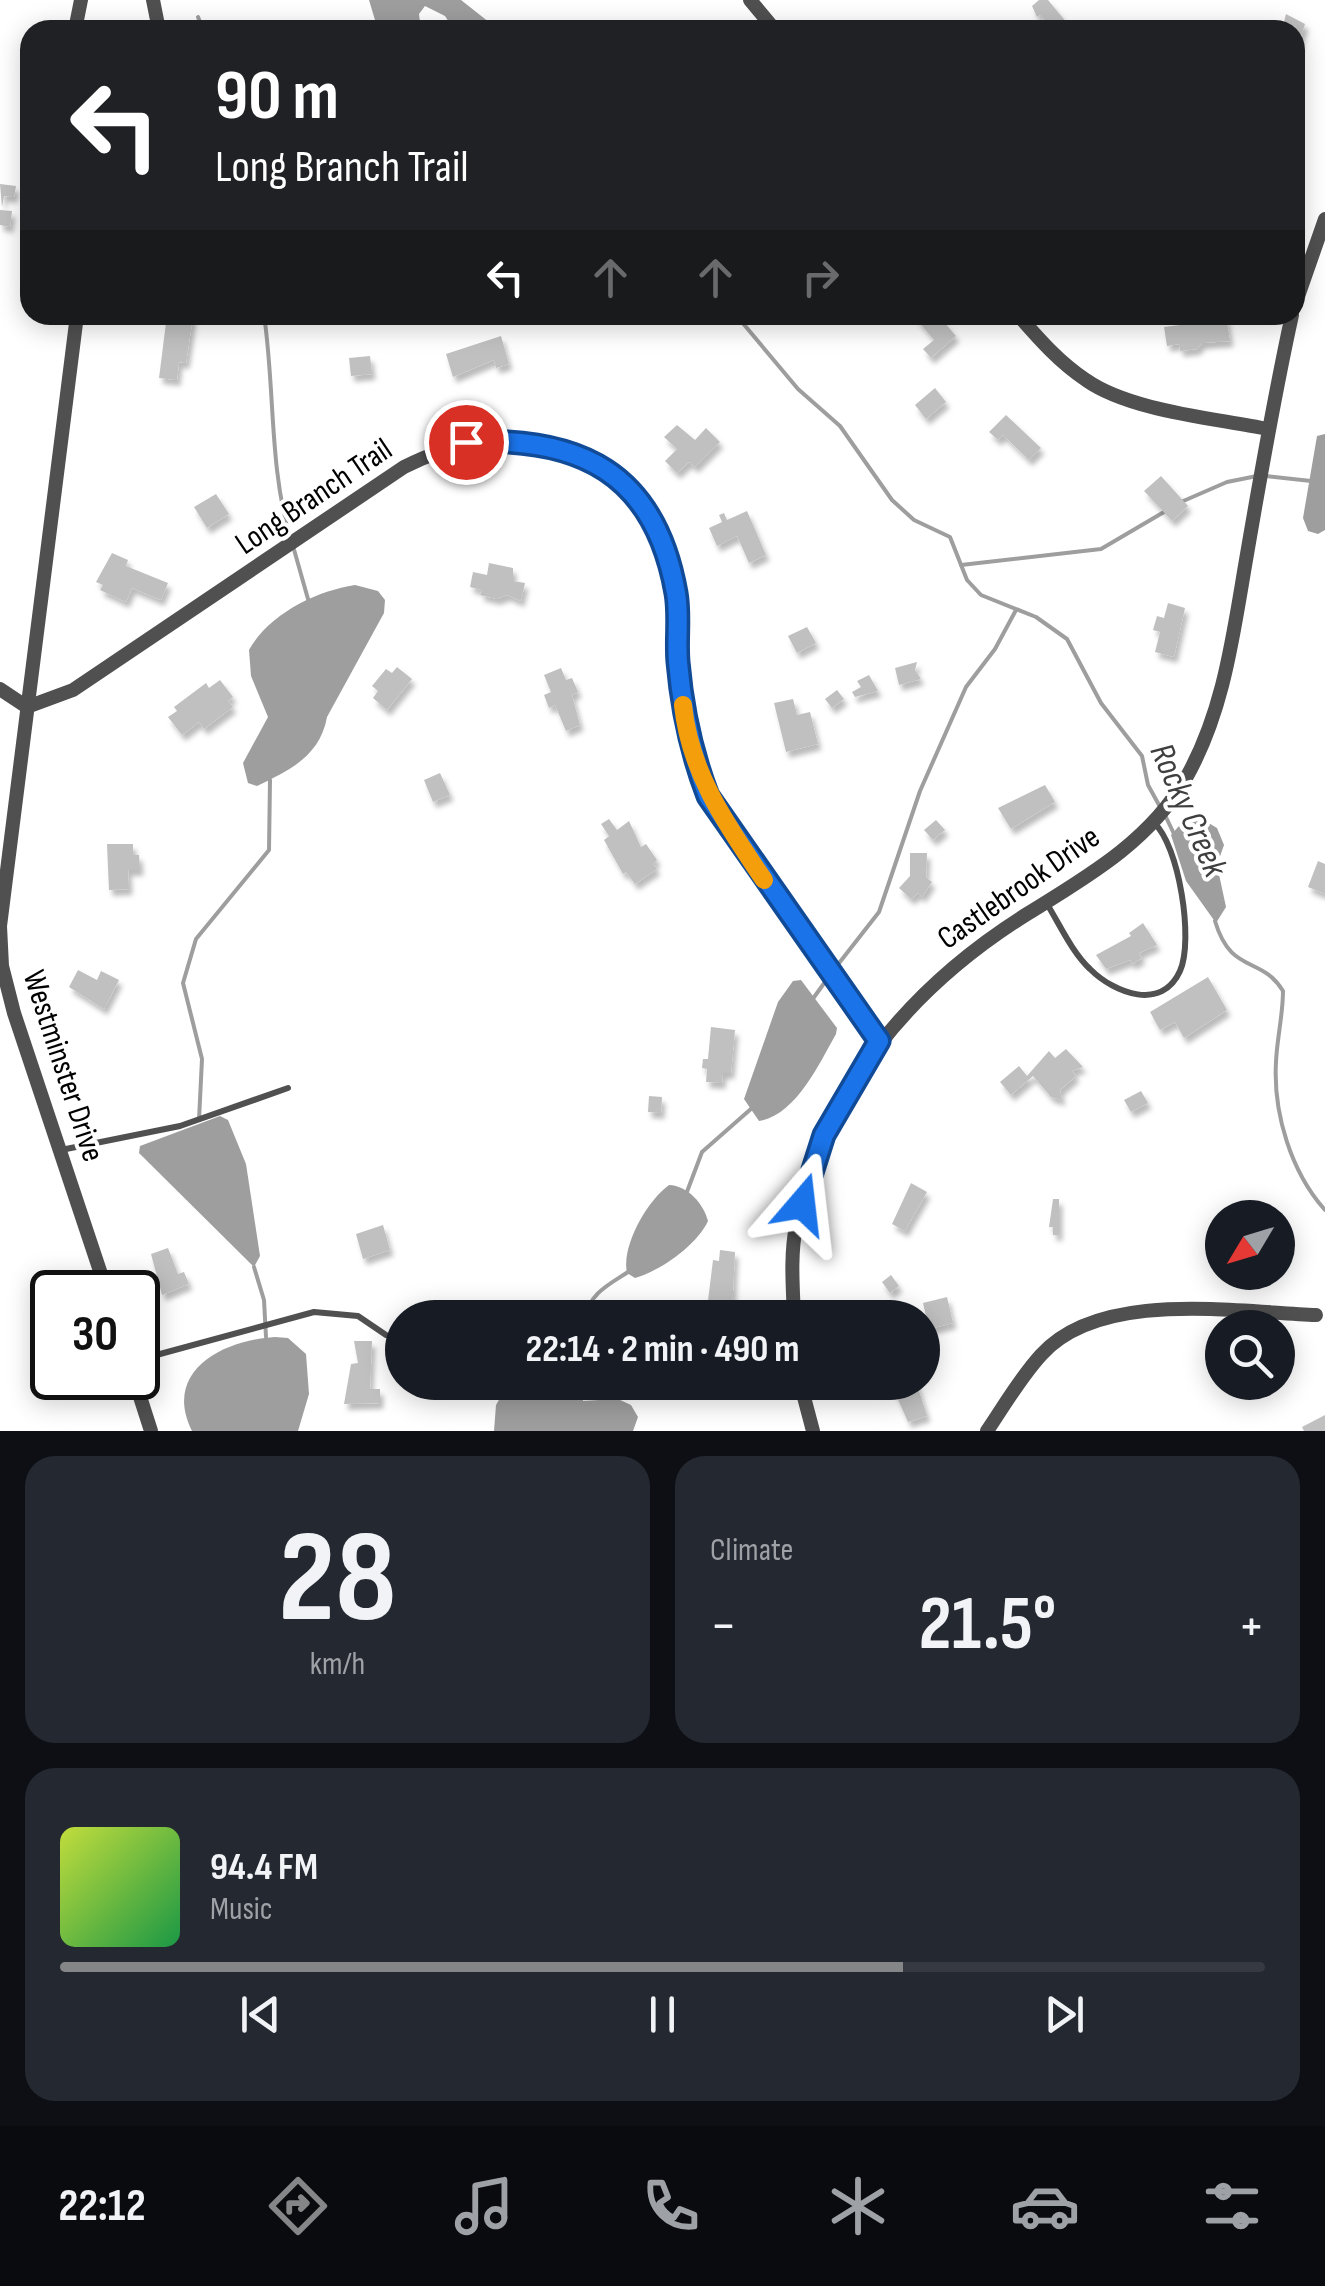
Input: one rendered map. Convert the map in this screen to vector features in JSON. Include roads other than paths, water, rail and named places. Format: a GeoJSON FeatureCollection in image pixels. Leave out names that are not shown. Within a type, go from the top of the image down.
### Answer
{"type":"FeatureCollection","features":[{"type":"Feature","properties":{"kind":"street"},"geometry":{"type":"LineString","coordinates":[[750,0],[767,20]]}},
{"type":"Feature","properties":{"kind":"street"},"geometry":{"type":"LineString","coordinates":[[1305,276],[1325,219]]}},
{"type":"Feature","properties":{"kind":"street","name":"Westminster Drive"},"geometry":{"type":"LineString","coordinates":[[77,325],[0,926],[2,966],[100,1270]]}},
{"type":"Feature","properties":{"kind":"street"},"geometry":{"type":"LineString","coordinates":[[1027,325],[1050,351],[1087,381],[1118,397],[1267,429]]}},
{"type":"Feature","properties":{"kind":"street","name":"Castlebrook Drive"},"geometry":{"type":"LineString","coordinates":[[794,1300],[795,1229],[809,1178],[832,1120],[879,1041],[942,976],[1046,903],[1085,881],[1153,822],[1186,779],[1206,740],[1226,676],[1267,429],[1290,325]]}},
{"type":"Feature","properties":{"kind":"street","name":"Long Branch Trail"},"geometry":{"type":"LineString","coordinates":[[27,707],[73,690],[404,467],[441,449],[498,440],[532,442],[574,452],[610,470],[639,498],[655,525],[676,595],[684,714],[692,755],[708,796],[879,1041]]}},
{"type":"Feature","properties":{"kind":"street"},"geometry":{"type":"LineString","coordinates":[[0,689],[27,707]]}},
{"type":"Feature","properties":{"kind":"street"},"geometry":{"type":"LineString","coordinates":[[987,1431],[1042,1353],[1094,1321],[1162,1310],[1316,1314]]}},
{"type":"Feature","properties":{"kind":"street"},"geometry":{"type":"LineString","coordinates":[[141,1400],[151,1431]]}},
{"type":"Feature","properties":{"kind":"street"},"geometry":{"type":"LineString","coordinates":[[805,1400],[814,1431]]}},
{"type":"Feature","properties":{"kind":"lane"},"geometry":{"type":"LineString","coordinates":[[1046,903],[1087,967],[1106,983],[1148,996],[1167,990],[1181,970],[1182,902],[1171,845],[1153,822]]}},
{"type":"Feature","properties":{"kind":"lane"},"geometry":{"type":"LineString","coordinates":[[61,1150],[180,1126],[288,1088]]}},
{"type":"Feature","properties":{"kind":"lane"},"geometry":{"type":"LineString","coordinates":[[160,1354],[314,1312],[358,1316],[385,1334]]}},
{"type":"Feature","properties":{"kind":"waterway"},"geometry":{"type":"LineString","coordinates":[[265,325],[275,455],[290,537]]}},
{"type":"Feature","properties":{"kind":"waterway","name":"Rocky Creek"},"geometry":{"type":"LineString","coordinates":[[744,325],[798,389],[840,426],[892,500],[914,520],[950,537],[967,580],[981,595],[1036,617],[1067,639],[1101,703],[1142,756],[1148,785],[1159,805]]}},
{"type":"Feature","properties":{"kind":"waterway"},"geometry":{"type":"LineString","coordinates":[[1181,502],[1227,482],[1257,476]]}},
{"type":"Feature","properties":{"kind":"waterway"},"geometry":{"type":"LineString","coordinates":[[1266,476],[1311,481]]}},
{"type":"Feature","properties":{"kind":"waterway"},"geometry":{"type":"LineString","coordinates":[[961,565],[1101,549],[1164,512]]}},
{"type":"Feature","properties":{"kind":"waterway"},"geometry":{"type":"LineString","coordinates":[[293,546],[308,599]]}},
{"type":"Feature","properties":{"kind":"waterway"},"geometry":{"type":"LineString","coordinates":[[836,967],[879,912],[920,791],[966,687],[995,649],[1016,610]]}},
{"type":"Feature","properties":{"kind":"waterway"},"geometry":{"type":"LineString","coordinates":[[199,1120],[202,1059],[183,983],[196,939],[269,850],[270,780]]}},
{"type":"Feature","properties":{"kind":"waterway","name":"Rocky Creek"},"geometry":{"type":"LineString","coordinates":[[1164,813],[1175,836]]}},
{"type":"Feature","properties":{"kind":"waterway","name":"Rocky Creek"},"geometry":{"type":"LineString","coordinates":[[1215,921],[1229,950],[1265,972],[1283,991],[1276,1062],[1281,1121],[1294,1160],[1325,1210]]}},
{"type":"Feature","properties":{"kind":"waterway"},"geometry":{"type":"LineString","coordinates":[[812,1000],[830,975]]}},
{"type":"Feature","properties":{"kind":"waterway"},"geometry":{"type":"LineString","coordinates":[[685,1197],[702,1152],[752,1108]]}},
{"type":"Feature","properties":{"kind":"waterway"},"geometry":{"type":"LineString","coordinates":[[254,1267],[264,1300],[266,1337]]}},
{"type":"Feature","properties":{"kind":"waterway"},"geometry":{"type":"LineString","coordinates":[[592,1300],[628,1272]]}}]}
